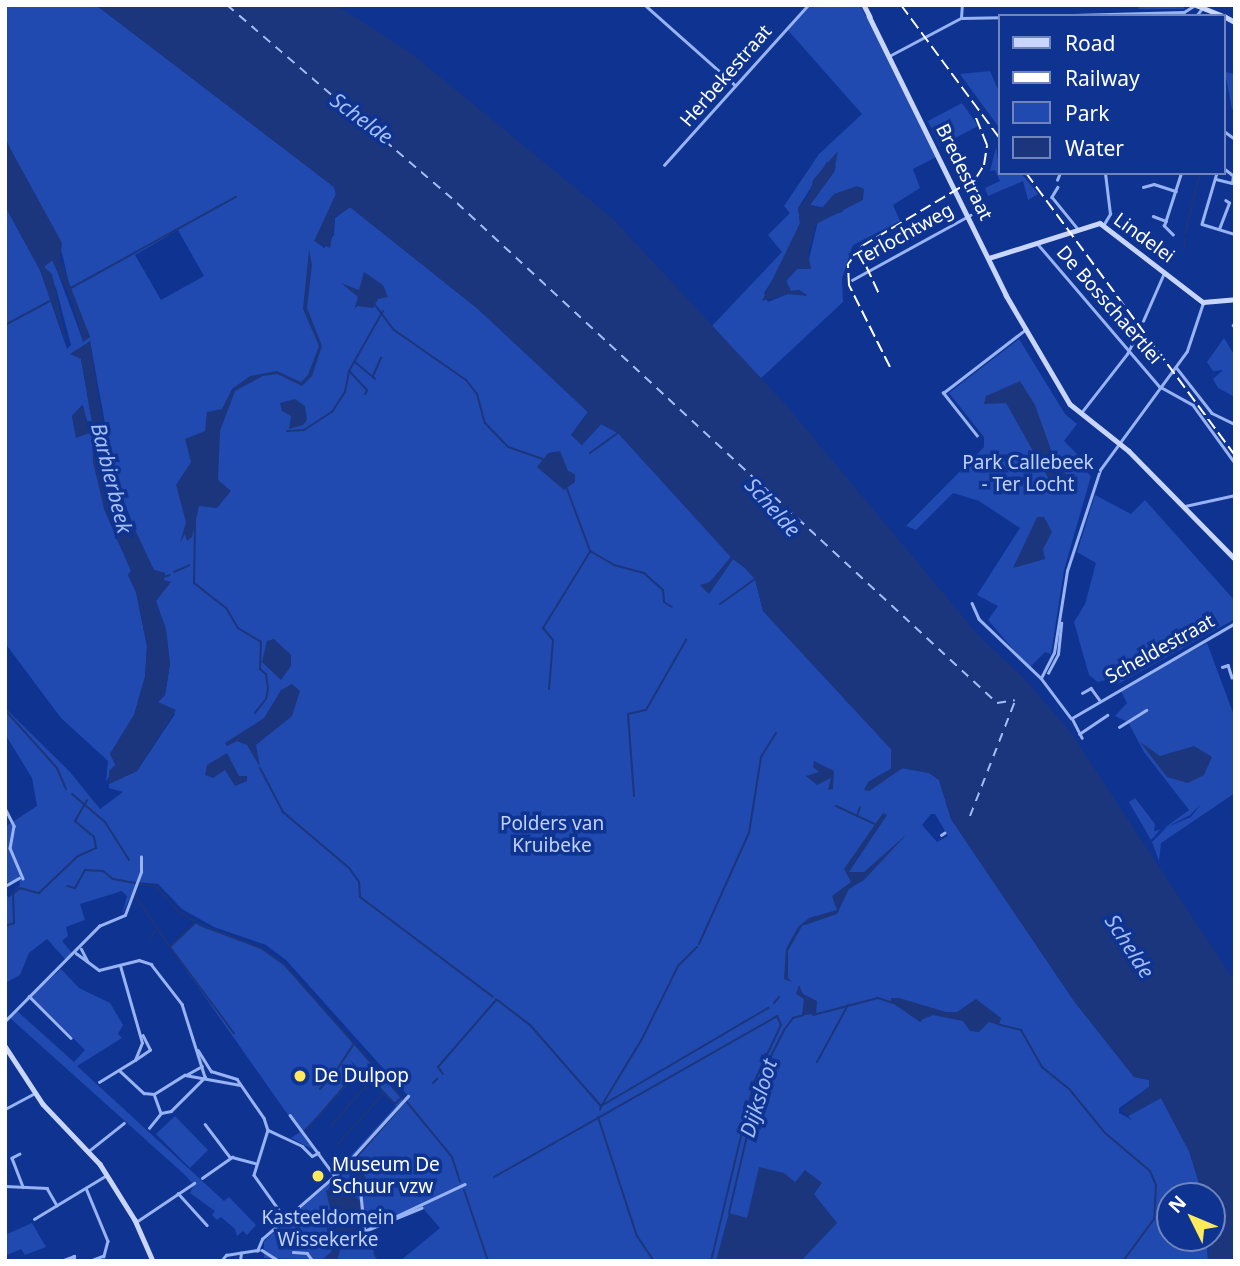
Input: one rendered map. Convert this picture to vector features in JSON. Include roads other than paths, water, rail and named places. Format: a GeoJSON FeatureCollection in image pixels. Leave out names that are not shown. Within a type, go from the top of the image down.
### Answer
{"type":"FeatureCollection","features":[{"type":"Feature","properties":{"kind":"main road","name":"Bredestraat"},"geometry":{"type":"LineString","coordinates":[[864,5],[913,98]]}},
{"type":"Feature","properties":{"kind":"main road"},"geometry":{"type":"LineString","coordinates":[[1194,7],[1204,7]]}},
{"type":"Feature","properties":{"kind":"main road","name":"Bredestraat"},"geometry":{"type":"LineString","coordinates":[[869,16],[913,98],[989,258],[1070,404],[1118,442],[1185,506],[1235,559]]}},
{"type":"Feature","properties":{"kind":"main road","name":"Lindelei"},"geometry":{"type":"LineString","coordinates":[[989,258],[1078,229],[1104,224],[1203,302]]}},
{"type":"Feature","properties":{"kind":"main road"},"geometry":{"type":"LineString","coordinates":[[1203,302],[1235,299]]}},
{"type":"Feature","properties":{"kind":"main road"},"geometry":{"type":"LineString","coordinates":[[5,1046],[35,1093],[90,1150],[136,1222],[153,1261]]}},
{"type":"Feature","properties":{"kind":"street"},"geometry":{"type":"LineString","coordinates":[[645,5],[735,85]]}},
{"type":"Feature","properties":{"kind":"street","name":"Herbekestraat"},"geometry":{"type":"LineString","coordinates":[[664,164],[808,5]]}},
{"type":"Feature","properties":{"kind":"street"},"geometry":{"type":"LineString","coordinates":[[961,18],[962,5]]}},
{"type":"Feature","properties":{"kind":"street"},"geometry":{"type":"LineString","coordinates":[[1106,14],[1194,7]]}},
{"type":"Feature","properties":{"kind":"street"},"geometry":{"type":"LineString","coordinates":[[891,55],[961,18],[998,17]]}},
{"type":"Feature","properties":{"kind":"street"},"geometry":{"type":"LineString","coordinates":[[1216,179],[1232,183],[1233,176],[1226,171]]}},
{"type":"Feature","properties":{"kind":"street"},"geometry":{"type":"LineString","coordinates":[[1057,180],[1059,175]]}},
{"type":"Feature","properties":{"kind":"street"},"geometry":{"type":"LineString","coordinates":[[1104,224],[1110,214],[1105,175]]}},
{"type":"Feature","properties":{"kind":"street"},"geometry":{"type":"LineString","coordinates":[[1173,235],[1164,226],[1180,175]]}},
{"type":"Feature","properties":{"kind":"street"},"geometry":{"type":"LineString","coordinates":[[1217,175],[1202,224],[1235,234]]}},
{"type":"Feature","properties":{"kind":"street"},"geometry":{"type":"LineString","coordinates":[[1143,187],[1154,184],[1174,190]]}},
{"type":"Feature","properties":{"kind":"street"},"geometry":{"type":"LineString","coordinates":[[1058,187],[1052,197],[1078,229]]}},
{"type":"Feature","properties":{"kind":"street"},"geometry":{"type":"LineString","coordinates":[[1219,229],[1230,202],[1226,201]]}},
{"type":"Feature","properties":{"kind":"street","name":"Terlochtweg"},"geometry":{"type":"LineString","coordinates":[[852,280],[970,215]]}},
{"type":"Feature","properties":{"kind":"street"},"geometry":{"type":"LineString","coordinates":[[1153,216],[1166,221]]}},
{"type":"Feature","properties":{"kind":"street","name":"De Bosschaertlei"},"geometry":{"type":"LineString","coordinates":[[1037,243],[1159,386]]}},
{"type":"Feature","properties":{"kind":"street"},"geometry":{"type":"LineString","coordinates":[[1143,321],[1165,270]]}},
{"type":"Feature","properties":{"kind":"street"},"geometry":{"type":"LineString","coordinates":[[1041,678],[1054,653],[1067,571],[1100,470],[1187,351],[1203,302]]}},
{"type":"Feature","properties":{"kind":"street"},"geometry":{"type":"LineString","coordinates":[[977,436],[943,393],[1026,329]]}},
{"type":"Feature","properties":{"kind":"street"},"geometry":{"type":"LineString","coordinates":[[1081,413],[1129,351],[1138,332]]}},
{"type":"Feature","properties":{"kind":"street"},"geometry":{"type":"LineString","coordinates":[[1175,365],[1212,413],[1235,424]]}},
{"type":"Feature","properties":{"kind":"street"},"geometry":{"type":"LineString","coordinates":[[1159,386],[1193,405],[1235,463]]}},
{"type":"Feature","properties":{"kind":"street"},"geometry":{"type":"LineString","coordinates":[[1185,506],[1235,495]]}},
{"type":"Feature","properties":{"kind":"street"},"geometry":{"type":"LineString","coordinates":[[972,603],[979,619],[1041,678],[1072,718],[1080,736],[1107,715]]}},
{"type":"Feature","properties":{"kind":"street"},"geometry":{"type":"LineString","coordinates":[[1048,673],[1060,642],[1060,620]]}},
{"type":"Feature","properties":{"kind":"street","name":"Scheldestraat"},"geometry":{"type":"LineString","coordinates":[[1072,718],[1099,699],[1235,623]]}},
{"type":"Feature","properties":{"kind":"street"},"geometry":{"type":"LineString","coordinates":[[1222,667],[1228,665],[1235,683]]}},
{"type":"Feature","properties":{"kind":"street","name":"Scheldestraat"},"geometry":{"type":"LineString","coordinates":[[1082,693],[1091,688],[1099,699]]}},
{"type":"Feature","properties":{"kind":"street"},"geometry":{"type":"LineString","coordinates":[[1119,727],[1146,710]]}},
{"type":"Feature","properties":{"kind":"street"},"geometry":{"type":"LineString","coordinates":[[5,808],[14,826],[10,848],[21,878],[5,886]]}},
{"type":"Feature","properties":{"kind":"street"},"geometry":{"type":"LineString","coordinates":[[5,1021],[80,949],[99,926],[125,915],[133,901],[141,857]]}},
{"type":"Feature","properties":{"kind":"street"},"geometry":{"type":"LineString","coordinates":[[80,949],[88,961]]}},
{"type":"Feature","properties":{"kind":"street"},"geometry":{"type":"LineString","coordinates":[[76,953],[99,970],[142,960],[152,964],[182,1004],[205,1077]]}},
{"type":"Feature","properties":{"kind":"street"},"geometry":{"type":"LineString","coordinates":[[99,1082],[150,1050],[120,965]]}},
{"type":"Feature","properties":{"kind":"street"},"geometry":{"type":"LineString","coordinates":[[29,996],[71,1038]]}},
{"type":"Feature","properties":{"kind":"street"},"geometry":{"type":"LineString","coordinates":[[135,1060],[143,1036]]}},
{"type":"Feature","properties":{"kind":"street"},"geometry":{"type":"LineString","coordinates":[[198,1050],[211,1071],[237,1079],[268,1130],[302,1146],[312,1156],[318,1153]]}},
{"type":"Feature","properties":{"kind":"street"},"geometry":{"type":"LineString","coordinates":[[119,1070],[144,1093],[154,1094],[202,1066]]}},
{"type":"Feature","properties":{"kind":"street"},"geometry":{"type":"LineString","coordinates":[[186,1075],[240,1086]]}},
{"type":"Feature","properties":{"kind":"street"},"geometry":{"type":"LineString","coordinates":[[149,1128],[161,1113],[171,1111],[205,1077]]}},
{"type":"Feature","properties":{"kind":"street"},"geometry":{"type":"LineString","coordinates":[[5,1109],[35,1093]]}},
{"type":"Feature","properties":{"kind":"street"},"geometry":{"type":"LineString","coordinates":[[154,1094],[161,1113]]}},
{"type":"Feature","properties":{"kind":"street"},"geometry":{"type":"LineString","coordinates":[[259,1250],[259,1242],[335,1176],[408,1096]]}},
{"type":"Feature","properties":{"kind":"street"},"geometry":{"type":"LineString","coordinates":[[290,1115],[335,1176],[361,1195],[365,1231]]}},
{"type":"Feature","properties":{"kind":"street"},"geometry":{"type":"LineString","coordinates":[[90,1150],[124,1122]]}},
{"type":"Feature","properties":{"kind":"street"},"geometry":{"type":"LineString","coordinates":[[205,1124],[230,1157],[255,1163]]}},
{"type":"Feature","properties":{"kind":"street"},"geometry":{"type":"LineString","coordinates":[[268,1130],[255,1163],[255,1180],[285,1218]]}},
{"type":"Feature","properties":{"kind":"street"},"geometry":{"type":"LineString","coordinates":[[20,1154],[12,1158],[23,1187]]}},
{"type":"Feature","properties":{"kind":"street"},"geometry":{"type":"LineString","coordinates":[[202,1178],[230,1157]]}},
{"type":"Feature","properties":{"kind":"street"},"geometry":{"type":"LineString","coordinates":[[34,1219],[107,1175]]}},
{"type":"Feature","properties":{"kind":"street"},"geometry":{"type":"LineString","coordinates":[[136,1222],[194,1183]]}},
{"type":"Feature","properties":{"kind":"street"},"geometry":{"type":"LineString","coordinates":[[365,1231],[465,1184]]}},
{"type":"Feature","properties":{"kind":"street"},"geometry":{"type":"LineString","coordinates":[[5,1186],[47,1188],[57,1205]]}},
{"type":"Feature","properties":{"kind":"street"},"geometry":{"type":"LineString","coordinates":[[86,1188],[108,1241],[104,1255],[91,1261]]}},
{"type":"Feature","properties":{"kind":"street"},"geometry":{"type":"LineString","coordinates":[[178,1193],[207,1224]]}},
{"type":"Feature","properties":{"kind":"street"},"geometry":{"type":"LineString","coordinates":[[365,1231],[421,1208]]}},
{"type":"Feature","properties":{"kind":"street"},"geometry":{"type":"LineString","coordinates":[[221,1261],[226,1255],[259,1250],[279,1261]]}},
{"type":"Feature","properties":{"kind":"street"},"geometry":{"type":"LineString","coordinates":[[293,1252],[307,1253],[313,1261]]}},
{"type":"Feature","properties":{"kind":"street"},"geometry":{"type":"LineString","coordinates":[[240,1253],[240,1261]]}},
{"type":"Feature","properties":{"kind":"street"},"geometry":{"type":"LineString","coordinates":[[61,1261],[74,1256],[75,1261]]}},
{"type":"Feature","properties":{"kind":"water","name":"Schelde"},"geometry":{"type":"Polygon","coordinates":[[[96,5],[336,5],[412,54],[612,218],[786,405],[979,636],[1024,678],[1071,733],[1235,982],[1235,1261],[1208,1261],[1209,1252],[1226,1252],[1226,1182],[1199,1182],[1189,1151],[1161,1098],[1128,1116],[1122,1110],[1149,1087],[1149,1080],[1134,1077],[1074,1001],[951,819],[939,780],[929,773],[903,768],[869,791],[864,790],[868,782],[891,769],[891,749],[763,611],[755,579],[733,559],[709,594],[700,585],[710,582],[731,557],[618,433],[601,424],[582,445],[571,435],[588,412],[478,309],[350,207],[335,218],[330,248],[314,241],[336,194],[334,187],[96,5]]]}},
{"type":"Feature","properties":{"kind":"water"},"geometry":{"type":"Polygon","coordinates":[[[5,139],[62,243],[60,259],[90,337],[83,342],[72,302],[52,260],[44,267],[52,274],[68,349],[40,270],[5,206],[5,139]]]}},
{"type":"Feature","properties":{"kind":"water"},"geometry":{"type":"Polygon","coordinates":[[[838,151],[834,172],[810,205],[821,209],[834,194],[857,186],[864,189],[863,200],[816,224],[808,253],[811,269],[797,269],[786,281],[791,291],[799,290],[807,296],[788,294],[762,301],[800,223],[798,208],[810,194],[813,180],[838,151]]]}},
{"type":"Feature","properties":{"kind":"water"},"geometry":{"type":"Polygon","coordinates":[[[309,250],[312,265],[307,308],[322,346],[312,376],[302,386],[277,374],[263,376],[235,391],[220,431],[218,480],[231,491],[217,508],[199,506],[192,537],[187,541],[185,534],[180,543],[186,522],[176,485],[191,462],[185,439],[205,431],[207,412],[222,409],[232,389],[250,376],[277,371],[301,382],[308,375],[319,346],[303,309],[309,250]]]}},
{"type":"Feature","properties":{"kind":"water"},"geometry":{"type":"Polygon","coordinates":[[[364,272],[383,285],[388,297],[378,299],[373,308],[357,306],[354,310],[358,297],[341,283],[359,290],[364,272]]]}},
{"type":"Feature","properties":{"kind":"water"},"geometry":{"type":"Polygon","coordinates":[[[90,341],[107,450],[123,504],[154,570],[165,573],[164,580],[171,582],[156,601],[166,630],[170,664],[165,695],[158,702],[176,710],[137,771],[109,784],[109,771],[116,764],[110,754],[134,715],[145,677],[147,646],[136,592],[128,575],[131,571],[104,508],[93,462],[92,432],[76,438],[72,416],[83,405],[87,421],[92,421],[81,359],[70,354],[90,341]]]}},
{"type":"Feature","properties":{"kind":"water"},"geometry":{"type":"Polygon","coordinates":[[[1020,381],[1035,405],[1055,461],[1073,482],[1069,486],[1055,490],[1006,403],[984,404],[986,396],[1020,381]]]}},
{"type":"Feature","properties":{"kind":"water"},"geometry":{"type":"Polygon","coordinates":[[[295,399],[305,406],[307,420],[303,425],[289,429],[291,416],[282,411],[280,403],[295,399]]]}},
{"type":"Feature","properties":{"kind":"water"},"geometry":{"type":"Polygon","coordinates":[[[560,451],[568,471],[575,474],[575,482],[564,490],[537,467],[548,453],[560,451]]]}},
{"type":"Feature","properties":{"kind":"water"},"geometry":{"type":"Polygon","coordinates":[[[1037,517],[1044,517],[1052,532],[1043,549],[1045,559],[1013,568],[1037,517]]]}},
{"type":"Feature","properties":{"kind":"water"},"geometry":{"type":"Polygon","coordinates":[[[274,639],[291,655],[291,666],[281,680],[262,662],[267,641],[274,639]]]}},
{"type":"Feature","properties":{"kind":"water"},"geometry":{"type":"Polygon","coordinates":[[[292,684],[300,691],[292,716],[256,745],[260,767],[247,745],[237,741],[227,746],[225,743],[264,718],[281,690],[292,684]]]}},
{"type":"Feature","properties":{"kind":"water"},"geometry":{"type":"Polygon","coordinates":[[[1140,742],[1160,756],[1194,746],[1212,757],[1204,775],[1188,783],[1167,777],[1140,742]]]}},
{"type":"Feature","properties":{"kind":"water"},"geometry":{"type":"Polygon","coordinates":[[[227,753],[239,776],[247,776],[247,781],[235,786],[225,770],[213,778],[205,775],[207,765],[227,753]]]}},
{"type":"Feature","properties":{"kind":"water"},"geometry":{"type":"Polygon","coordinates":[[[814,761],[834,771],[833,789],[828,790],[831,778],[817,785],[806,776],[819,772],[813,767],[814,761]]]}},
{"type":"Feature","properties":{"kind":"water"},"geometry":{"type":"Polygon","coordinates":[[[883,813],[887,815],[849,872],[864,872],[907,834],[864,880],[849,889],[837,914],[802,926],[788,951],[788,978],[792,982],[784,979],[786,949],[798,927],[809,918],[837,910],[832,896],[851,882],[844,869],[883,813]]]}},
{"type":"Feature","properties":{"kind":"water"},"geometry":{"type":"Polygon","coordinates":[[[799,985],[803,994],[817,1001],[816,1014],[802,1015],[804,999],[796,994],[799,985]]]}},
{"type":"Feature","properties":{"kind":"water"},"geometry":{"type":"Polygon","coordinates":[[[891,998],[946,1012],[957,1012],[976,999],[1001,1018],[999,1025],[989,1022],[979,1032],[970,1031],[963,1021],[933,1015],[919,1021],[891,1002],[891,998]]]}},
{"type":"Feature","properties":{"kind":"water"},"geometry":{"type":"Polygon","coordinates":[[[759,1167],[784,1173],[795,1182],[805,1170],[822,1183],[814,1194],[837,1223],[801,1261],[716,1261],[729,1213],[747,1218],[759,1167]]]}},
{"type":"Feature","properties":{"kind":"water"},"geometry":{"type":"Polygon","coordinates":[[[361,1171],[374,1189],[365,1194],[349,1177],[361,1171]]]}},
{"type":"Feature","properties":{"kind":"water"},"geometry":{"type":"Polygon","coordinates":[[[339,1181],[360,1201],[361,1227],[376,1252],[350,1236],[343,1240],[337,1261],[321,1261],[331,1252],[336,1234],[326,1191],[339,1181]]]}},
{"type":"Feature","properties":{"kind":"waterway"},"geometry":{"type":"LineString","coordinates":[[1185,234],[1200,175]]}},
{"type":"Feature","properties":{"kind":"waterway"},"geometry":{"type":"LineString","coordinates":[[69,289],[236,197]]}},
{"type":"Feature","properties":{"kind":"waterway"},"geometry":{"type":"LineString","coordinates":[[1185,238],[1185,247]]}},
{"type":"Feature","properties":{"kind":"waterway"},"geometry":{"type":"LineString","coordinates":[[5,325],[50,301]]}},
{"type":"Feature","properties":{"kind":"waterway"},"geometry":{"type":"LineString","coordinates":[[375,305],[394,330],[466,380],[477,394],[485,423],[508,447],[542,459]]}},
{"type":"Feature","properties":{"kind":"waterway"},"geometry":{"type":"LineString","coordinates":[[365,394],[367,390],[349,371],[383,311]]}},
{"type":"Feature","properties":{"kind":"waterway"},"geometry":{"type":"LineString","coordinates":[[373,376],[381,358]]}},
{"type":"Feature","properties":{"kind":"waterway"},"geometry":{"type":"LineString","coordinates":[[355,362],[375,379]]}},
{"type":"Feature","properties":{"kind":"waterway"},"geometry":{"type":"LineString","coordinates":[[287,431],[304,430],[332,412],[345,392],[349,372]]}},
{"type":"Feature","properties":{"kind":"waterway"},"geometry":{"type":"LineString","coordinates":[[590,453],[618,433]]}},
{"type":"Feature","properties":{"kind":"waterway"},"geometry":{"type":"LineString","coordinates":[[567,489],[590,551],[614,565],[644,573],[663,590],[664,602],[672,607]]}},
{"type":"Feature","properties":{"kind":"waterway","name":"Barbierbeek"},"geometry":{"type":"LineString","coordinates":[[195,521],[194,583],[226,608],[238,628],[261,642],[260,669],[266,674],[268,689],[266,699],[255,713]]}},
{"type":"Feature","properties":{"kind":"waterway"},"geometry":{"type":"LineString","coordinates":[[549,689],[553,640],[543,628],[590,552]]}},
{"type":"Feature","properties":{"kind":"waterway"},"geometry":{"type":"LineString","coordinates":[[174,572],[190,565]]}},
{"type":"Feature","properties":{"kind":"waterway"},"geometry":{"type":"LineString","coordinates":[[163,577],[170,575]]}},
{"type":"Feature","properties":{"kind":"waterway"},"geometry":{"type":"LineString","coordinates":[[720,604],[755,579]]}},
{"type":"Feature","properties":{"kind":"waterway"},"geometry":{"type":"LineString","coordinates":[[634,796],[628,714],[646,710],[686,640]]}},
{"type":"Feature","properties":{"kind":"waterway"},"geometry":{"type":"LineString","coordinates":[[5,710],[57,768],[66,789]]}},
{"type":"Feature","properties":{"kind":"waterway"},"geometry":{"type":"LineString","coordinates":[[699,944],[749,833],[761,757],[776,733]]}},
{"type":"Feature","properties":{"kind":"waterway"},"geometry":{"type":"LineString","coordinates":[[260,768],[283,812],[349,868],[359,882],[360,897],[493,997]]}},
{"type":"Feature","properties":{"kind":"waterway"},"geometry":{"type":"LineString","coordinates":[[72,794],[105,822],[129,860]]}},
{"type":"Feature","properties":{"kind":"waterway","name":"Barbierbeek"},"geometry":{"type":"LineString","coordinates":[[5,926],[14,923],[13,894],[20,888],[39,893],[78,856],[96,848],[94,837],[75,821],[87,800]]}},
{"type":"Feature","properties":{"kind":"waterway"},"geometry":{"type":"LineString","coordinates":[[836,806],[875,824]]}},
{"type":"Feature","properties":{"kind":"waterway"},"geometry":{"type":"LineString","coordinates":[[857,816],[860,807]]}},
{"type":"Feature","properties":{"kind":"waterway"},"geometry":{"type":"LineString","coordinates":[[67,886],[75,888],[85,870],[103,871],[113,879],[157,887],[178,911],[200,925],[261,948],[284,964],[403,1099]]}},
{"type":"Feature","properties":{"kind":"waterway"},"geometry":{"type":"LineString","coordinates":[[135,896],[170,947],[195,923]]}},
{"type":"Feature","properties":{"kind":"waterway"},"geometry":{"type":"LineString","coordinates":[[150,938],[155,930]]}},
{"type":"Feature","properties":{"kind":"waterway"},"geometry":{"type":"LineString","coordinates":[[170,947],[213,1005]]}},
{"type":"Feature","properties":{"kind":"waterway"},"geometry":{"type":"LineString","coordinates":[[602,1105],[642,1039],[678,966],[697,947]]}},
{"type":"Feature","properties":{"kind":"waterway"},"geometry":{"type":"LineString","coordinates":[[774,1003],[779,997]]}},
{"type":"Feature","properties":{"kind":"waterway","name":"Dijksloot"},"geometry":{"type":"LineString","coordinates":[[813,1015],[878,998],[897,1004],[920,1021]]}},
{"type":"Feature","properties":{"kind":"waterway"},"geometry":{"type":"LineString","coordinates":[[496,999],[530,1025],[601,1106],[600,1110]]}},
{"type":"Feature","properties":{"kind":"waterway"},"geometry":{"type":"LineString","coordinates":[[443,1074],[438,1067],[496,1000]]}},
{"type":"Feature","properties":{"kind":"waterway"},"geometry":{"type":"LineString","coordinates":[[817,1062],[848,1005]]}},
{"type":"Feature","properties":{"kind":"waterway"},"geometry":{"type":"LineString","coordinates":[[214,1006],[234,1034]]}},
{"type":"Feature","properties":{"kind":"waterway"},"geometry":{"type":"LineString","coordinates":[[601,1106],[768,1008]]}},
{"type":"Feature","properties":{"kind":"waterway","name":"Dijksloot"},"geometry":{"type":"LineString","coordinates":[[729,1213],[761,1076],[784,1030],[793,1018],[804,1015]]}},
{"type":"Feature","properties":{"kind":"waterway"},"geometry":{"type":"LineString","coordinates":[[494,1177],[777,1016],[781,1025],[754,1082],[711,1261]]}},
{"type":"Feature","properties":{"kind":"waterway","name":"Dijksloot"},"geometry":{"type":"LineString","coordinates":[[997,1024],[1021,1030],[1042,1067],[1070,1090],[1105,1133],[1150,1171],[1156,1185],[1154,1219],[1123,1261]]}},
{"type":"Feature","properties":{"kind":"waterway"},"geometry":{"type":"LineString","coordinates":[[338,1068],[354,1043]]}},
{"type":"Feature","properties":{"kind":"waterway"},"geometry":{"type":"LineString","coordinates":[[360,1068],[395,1104],[401,1098]]}},
{"type":"Feature","properties":{"kind":"waterway"},"geometry":{"type":"LineString","coordinates":[[320,1089],[336,1071]]}},
{"type":"Feature","properties":{"kind":"waterway"},"geometry":{"type":"LineString","coordinates":[[433,1083],[437,1079]]}},
{"type":"Feature","properties":{"kind":"waterway"},"geometry":{"type":"LineString","coordinates":[[330,1127],[371,1080]]}},
{"type":"Feature","properties":{"kind":"waterway"},"geometry":{"type":"LineString","coordinates":[[317,1118],[349,1081]]}},
{"type":"Feature","properties":{"kind":"waterway"},"geometry":{"type":"LineString","coordinates":[[337,1145],[384,1093]]}},
{"type":"Feature","properties":{"kind":"waterway"},"geometry":{"type":"LineString","coordinates":[[406,1101],[452,1157],[460,1182]]}},
{"type":"Feature","properties":{"kind":"waterway"},"geometry":{"type":"LineString","coordinates":[[340,1176],[404,1103]]}},
{"type":"Feature","properties":{"kind":"waterway"},"geometry":{"type":"LineString","coordinates":[[598,1117],[637,1236],[654,1261]]}},
{"type":"Feature","properties":{"kind":"waterway"},"geometry":{"type":"LineString","coordinates":[[305,1131],[313,1122]]}},
{"type":"Feature","properties":{"kind":"waterway"},"geometry":{"type":"LineString","coordinates":[[464,1190],[488,1261]]}},
{"type":"Feature","properties":{"kind":"waterway"},"geometry":{"type":"LineString","coordinates":[[374,1253],[379,1261]]}},
{"type":"Feature","properties":{"kind":"railway"},"geometry":{"type":"LineString","coordinates":[[901,5],[998,136]]}},
{"type":"Feature","properties":{"kind":"railway"},"geometry":{"type":"LineString","coordinates":[[890,367],[849,285],[848,264],[862,246],[976,178],[984,165],[987,145],[975,115]]}},
{"type":"Feature","properties":{"kind":"railway"},"geometry":{"type":"LineString","coordinates":[[1027,175],[1235,455]]}},
{"type":"Feature","properties":{"kind":"railway"},"geometry":{"type":"LineString","coordinates":[[877,240],[866,266],[880,296]]}},
{"type":"Feature","properties":{"kind":"place","name":"De Dulpop"},"geometry":{"type":"Point","coordinates":[300,1076]}},
{"type":"Feature","properties":{"kind":"place","name":"Museum De Schuur vzw"},"geometry":{"type":"Point","coordinates":[318,1176]}},
{"type":"Feature","properties":{"kind":"park label","name":"Park Callebeek - Ter Locht"},"geometry":{"type":"Point","coordinates":[1028,474]}},
{"type":"Feature","properties":{"kind":"park label","name":"Polders van Kruibeke"},"geometry":{"type":"Point","coordinates":[552,835]}},
{"type":"Feature","properties":{"kind":"park label","name":"Kasteeldomein Wissekerke"},"geometry":{"type":"Point","coordinates":[328,1229]}}]}
